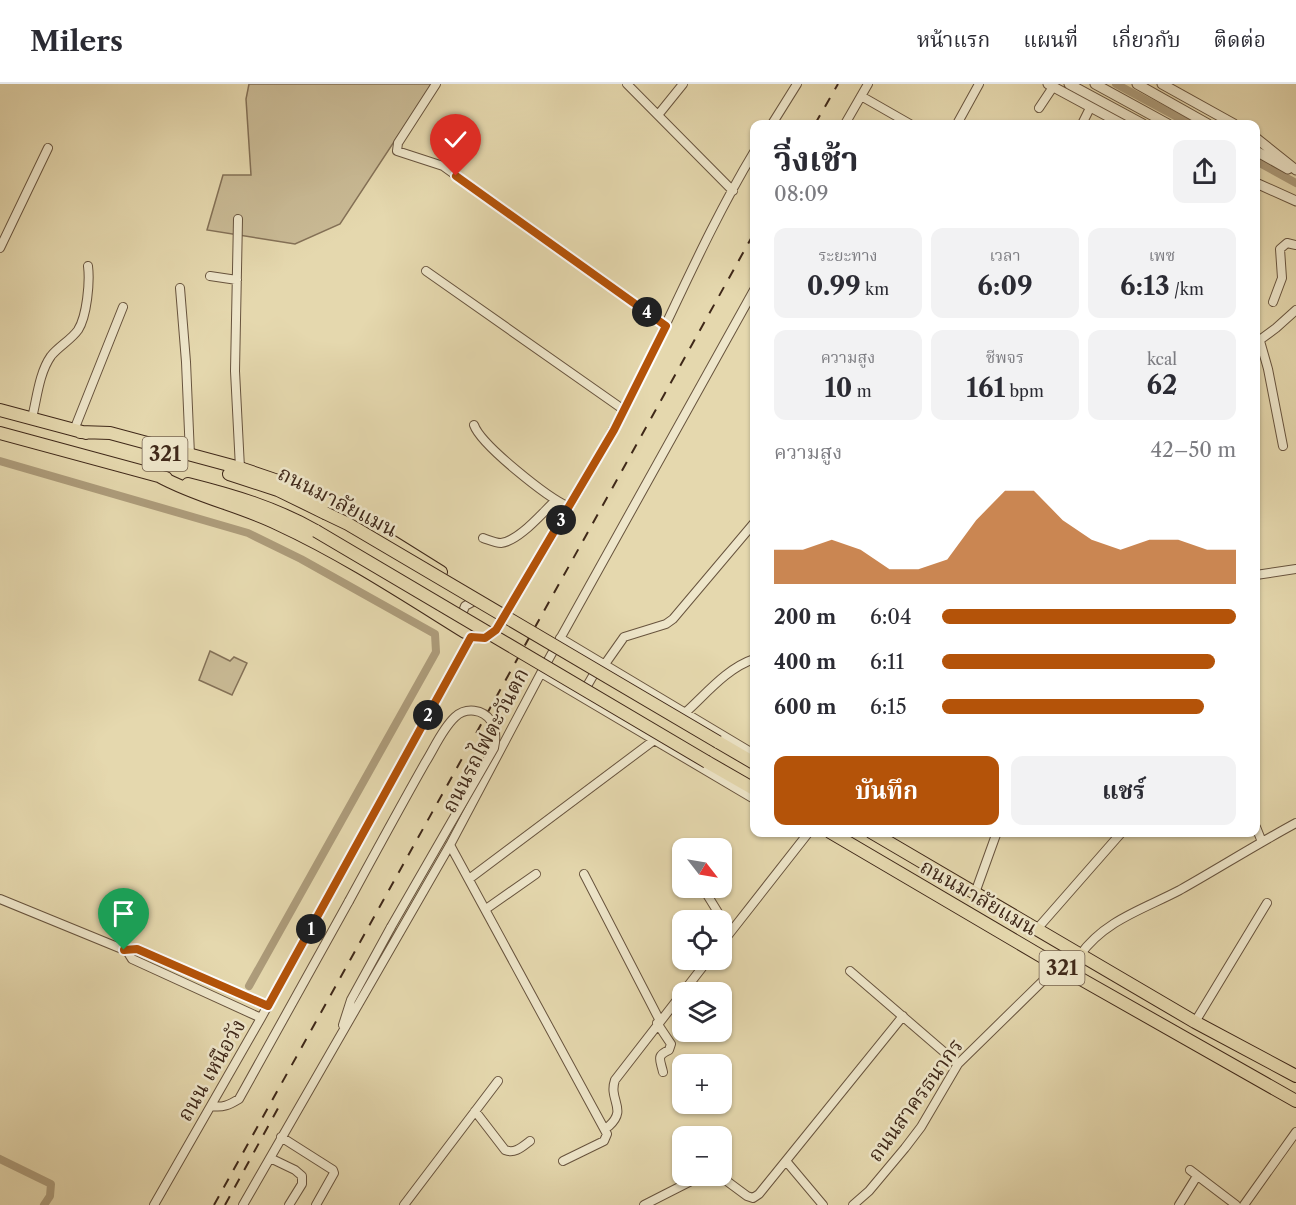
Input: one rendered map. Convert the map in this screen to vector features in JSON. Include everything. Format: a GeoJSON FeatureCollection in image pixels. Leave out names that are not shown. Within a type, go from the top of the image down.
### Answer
{"type":"FeatureCollection","features":[{"type":"Feature","properties":{"kind":"highway","name":"ถนนมาลัยแมน"},"geometry":{"type":"LineString","coordinates":[[0,410],[241,477],[278,490],[348,524],[750,761]]}},
{"type":"Feature","properties":{"kind":"highway"},"geometry":{"type":"LineString","coordinates":[[77,431],[110,432],[240,468],[281,482],[361,522],[506,612]]}},
{"type":"Feature","properties":{"kind":"highway","name":"ถนนมาลัยแมน"},"geometry":{"type":"LineString","coordinates":[[0,433],[238,497],[298,521],[750,787]]}},
{"type":"Feature","properties":{"kind":"highway"},"geometry":{"type":"LineString","coordinates":[[159,476],[188,491],[259,516],[303,536],[468,634]]}},
{"type":"Feature","properties":{"kind":"highway","name":"ถนนมาลัยแมน"},"geometry":{"type":"LineString","coordinates":[[839,837],[1058,966],[1296,1101]]}},
{"type":"Feature","properties":{"kind":"highway","name":"ถนนมาลัยแมน"},"geometry":{"type":"LineString","coordinates":[[880,837],[1196,1022],[1296,1076]]}},
{"type":"Feature","properties":{"kind":"street"},"geometry":{"type":"LineString","coordinates":[[436,84],[398,143],[397,152],[443,166],[666,326]]}},
{"type":"Feature","properties":{"kind":"street"},"geometry":{"type":"LineString","coordinates":[[627,84],[733,191]]}},
{"type":"Feature","properties":{"kind":"street"},"geometry":{"type":"LineString","coordinates":[[658,115],[683,84]]}},
{"type":"Feature","properties":{"kind":"street"},"geometry":{"type":"LineString","coordinates":[[774,120],[797,84]]}},
{"type":"Feature","properties":{"kind":"street"},"geometry":{"type":"LineString","coordinates":[[847,120],[867,84]]}},
{"type":"Feature","properties":{"kind":"street"},"geometry":{"type":"LineString","coordinates":[[959,120],[979,84]]}},
{"type":"Feature","properties":{"kind":"street"},"geometry":{"type":"LineString","coordinates":[[1069,84],[1134,120]]}},
{"type":"Feature","properties":{"kind":"street"},"geometry":{"type":"LineString","coordinates":[[1095,84],[1161,120]]}},
{"type":"Feature","properties":{"kind":"street"},"geometry":{"type":"LineString","coordinates":[[1137,84],[1201,120]]}},
{"type":"Feature","properties":{"kind":"street"},"geometry":{"type":"LineString","coordinates":[[1039,108],[1051,85],[1114,120]]}},
{"type":"Feature","properties":{"kind":"street"},"geometry":{"type":"LineString","coordinates":[[1165,85],[1227,120]]}},
{"type":"Feature","properties":{"kind":"street"},"geometry":{"type":"LineString","coordinates":[[861,96],[903,120]]}},
{"type":"Feature","properties":{"kind":"street"},"geometry":{"type":"LineString","coordinates":[[1084,120],[1090,108]]}},
{"type":"Feature","properties":{"kind":"street"},"geometry":{"type":"LineString","coordinates":[[1260,141],[1296,172]]}},
{"type":"Feature","properties":{"kind":"street"},"geometry":{"type":"LineString","coordinates":[[0,248],[48,148]]}},
{"type":"Feature","properties":{"kind":"street"},"geometry":{"type":"LineString","coordinates":[[1260,153],[1296,172]]}},
{"type":"Feature","properties":{"kind":"street"},"geometry":{"type":"LineString","coordinates":[[482,598],[469,602],[462,611],[460,622],[468,634],[485,638],[496,630],[624,410],[699,254],[750,159]]}},
{"type":"Feature","properties":{"kind":"street"},"geometry":{"type":"LineString","coordinates":[[1260,185],[1296,201]]}},
{"type":"Feature","properties":{"kind":"street"},"geometry":{"type":"LineString","coordinates":[[238,219],[236,388],[240,468]]}},
{"type":"Feature","properties":{"kind":"street"},"geometry":{"type":"LineString","coordinates":[[1273,302],[1282,278],[1280,249],[1287,243],[1296,246]]}},
{"type":"Feature","properties":{"kind":"street"},"geometry":{"type":"LineString","coordinates":[[32,418],[43,372],[51,357],[78,329],[82,320],[88,284],[87,266]]}},
{"type":"Feature","properties":{"kind":"street"},"geometry":{"type":"LineString","coordinates":[[426,271],[624,410]]}},
{"type":"Feature","properties":{"kind":"street"},"geometry":{"type":"LineString","coordinates":[[210,276],[237,280]]}},
{"type":"Feature","properties":{"kind":"street"},"geometry":{"type":"LineString","coordinates":[[180,288],[190,455]]}},
{"type":"Feature","properties":{"kind":"street","name":"ถนนรถไฟตะวันตก"},"geometry":{"type":"LineString","coordinates":[[243,1205],[450,844],[560,638],[750,297]]}},
{"type":"Feature","properties":{"kind":"street"},"geometry":{"type":"LineString","coordinates":[[77,431],[123,307]]}},
{"type":"Feature","properties":{"kind":"street"},"geometry":{"type":"LineString","coordinates":[[1260,340],[1296,310]]}},
{"type":"Feature","properties":{"kind":"street"},"geometry":{"type":"LineString","coordinates":[[1260,347],[1268,369],[1283,446]]}},
{"type":"Feature","properties":{"kind":"street"},"geometry":{"type":"LineString","coordinates":[[474,425],[479,436],[555,501],[569,507]]}},
{"type":"Feature","properties":{"kind":"street"},"geometry":{"type":"LineString","coordinates":[[483,538],[498,542],[510,539],[532,523],[555,501]]}},
{"type":"Feature","properties":{"kind":"street"},"geometry":{"type":"LineString","coordinates":[[574,694],[587,686],[601,662],[624,637],[666,624],[673,619],[750,528]]}},
{"type":"Feature","properties":{"kind":"street"},"geometry":{"type":"LineString","coordinates":[[1260,574],[1296,569]]}},
{"type":"Feature","properties":{"kind":"street","name":"ถนน เหนือวัง"},"geometry":{"type":"LineString","coordinates":[[154,1205],[268,1006],[468,634]]}},
{"type":"Feature","properties":{"kind":"street"},"geometry":{"type":"LineString","coordinates":[[560,638],[750,752]]}},
{"type":"Feature","properties":{"kind":"street"},"geometry":{"type":"LineString","coordinates":[[686,712],[723,678],[750,661]]}},
{"type":"Feature","properties":{"kind":"street"},"geometry":{"type":"LineString","coordinates":[[541,673],[750,797]]}},
{"type":"Feature","properties":{"kind":"street"},"geometry":{"type":"LineString","coordinates":[[211,1106],[229,1106],[239,1099],[420,772],[450,723],[463,711],[481,712],[492,722],[494,748],[351,1000],[344,1016],[342,1030]]}},
{"type":"Feature","properties":{"kind":"street"},"geometry":{"type":"LineString","coordinates":[[469,879],[653,741]]}},
{"type":"Feature","properties":{"kind":"street"},"geometry":{"type":"LineString","coordinates":[[1080,954],[1090,941],[1118,921],[1179,890],[1296,823]]}},
{"type":"Feature","properties":{"kind":"street"},"geometry":{"type":"LineString","coordinates":[[732,929],[805,837]]}},
{"type":"Feature","properties":{"kind":"street"},"geometry":{"type":"LineString","coordinates":[[975,893],[995,837]]}},
{"type":"Feature","properties":{"kind":"street"},"geometry":{"type":"LineString","coordinates":[[1037,930],[1118,837]]}},
{"type":"Feature","properties":{"kind":"street"},"geometry":{"type":"LineString","coordinates":[[1260,837],[1262,842]]}},
{"type":"Feature","properties":{"kind":"street"},"geometry":{"type":"LineString","coordinates":[[450,844],[607,1134],[604,1141],[563,1161]]}},
{"type":"Feature","properties":{"kind":"street"},"geometry":{"type":"LineString","coordinates":[[486,909],[536,874]]}},
{"type":"Feature","properties":{"kind":"street"},"geometry":{"type":"LineString","coordinates":[[584,874],[671,1044],[669,1050],[662,1053],[660,1057],[663,1072]]}},
{"type":"Feature","properties":{"kind":"street"},"geometry":{"type":"LineString","coordinates":[[0,898],[127,951],[137,949],[268,1006]]}},
{"type":"Feature","properties":{"kind":"street"},"geometry":{"type":"LineString","coordinates":[[1196,1022],[1267,903]]}},
{"type":"Feature","properties":{"kind":"street"},"geometry":{"type":"LineString","coordinates":[[127,951],[132,959],[261,1018]]}},
{"type":"Feature","properties":{"kind":"street","name":"ถนนสาครธนากร"},"geometry":{"type":"LineString","coordinates":[[854,1205],[882,1176],[915,1134],[958,1064],[1058,966]]}},
{"type":"Feature","properties":{"kind":"street"},"geometry":{"type":"LineString","coordinates":[[609,1126],[618,1116],[619,1111],[613,1094],[615,1080],[700,970]]}},
{"type":"Feature","properties":{"kind":"street"},"geometry":{"type":"LineString","coordinates":[[850,971],[958,1064]]}},
{"type":"Feature","properties":{"kind":"street"},"geometry":{"type":"LineString","coordinates":[[732,1185],[753,1198],[786,1161],[903,1016]]}},
{"type":"Feature","properties":{"kind":"street"},"geometry":{"type":"LineString","coordinates":[[404,1205],[498,1081]]}},
{"type":"Feature","properties":{"kind":"street"},"geometry":{"type":"LineString","coordinates":[[475,1111],[505,1150],[517,1151],[530,1141]]}},
{"type":"Feature","properties":{"kind":"street"},"geometry":{"type":"LineString","coordinates":[[1244,1205],[1296,1132]]}},
{"type":"Feature","properties":{"kind":"street"},"geometry":{"type":"LineString","coordinates":[[281,1137],[333,1170],[330,1183],[316,1205]]}},
{"type":"Feature","properties":{"kind":"street"},"geometry":{"type":"LineString","coordinates":[[270,1158],[302,1176],[302,1184],[289,1205]]}},
{"type":"Feature","properties":{"kind":"street"},"geometry":{"type":"LineString","coordinates":[[786,1161],[824,1205]]}},
{"type":"Feature","properties":{"kind":"street"},"geometry":{"type":"LineString","coordinates":[[1190,1170],[1236,1205]]}},
{"type":"Feature","properties":{"kind":"street"},"geometry":{"type":"LineString","coordinates":[[1179,1205],[1197,1176]]}},
{"type":"Feature","properties":{"kind":"street"},"geometry":{"type":"LineString","coordinates":[[644,1205],[681,1186]]}},
{"type":"Feature","properties":{"kind":"shaded area"},"geometry":{"type":"Polygon","coordinates":[[[249,84],[432,84],[340,224],[295,244],[207,230],[223,175],[251,175],[246,99],[249,84]]]}},
{"type":"Feature","properties":{"kind":"shaded area"},"geometry":{"type":"Polygon","coordinates":[[[210,651],[230,661],[234,657],[247,663],[232,695],[199,680],[210,651]]]}},
{"type":"Feature","properties":{"kind":"waterway"},"geometry":{"type":"LineString","coordinates":[[1116,84],[1183,120]]}},
{"type":"Feature","properties":{"kind":"waterway"},"geometry":{"type":"LineString","coordinates":[[1260,163],[1296,183]]}},
{"type":"Feature","properties":{"kind":"waterway"},"geometry":{"type":"LineString","coordinates":[[0,461],[248,533],[301,559],[435,634],[436,652],[249,986]]}},
{"type":"Feature","properties":{"kind":"waterway"},"geometry":{"type":"LineString","coordinates":[[0,1159],[51,1184],[50,1196],[44,1205]]}},
{"type":"Feature","properties":{"kind":"railway"},"geometry":{"type":"LineString","coordinates":[[817,120],[838,84]]}},
{"type":"Feature","properties":{"kind":"railway"},"geometry":{"type":"LineString","coordinates":[[214,1205],[750,240]]}},
{"type":"Feature","properties":{"kind":"railway"},"geometry":{"type":"LineString","coordinates":[[225,1205],[282,1101]]}},
{"type":"Feature","properties":{"kind":"route"},"geometry":{"type":"LineString","coordinates":[[124,950],[137,949],[268,1006],[471,637],[485,638],[496,630],[614,430],[666,326],[456,176]]}}]}
